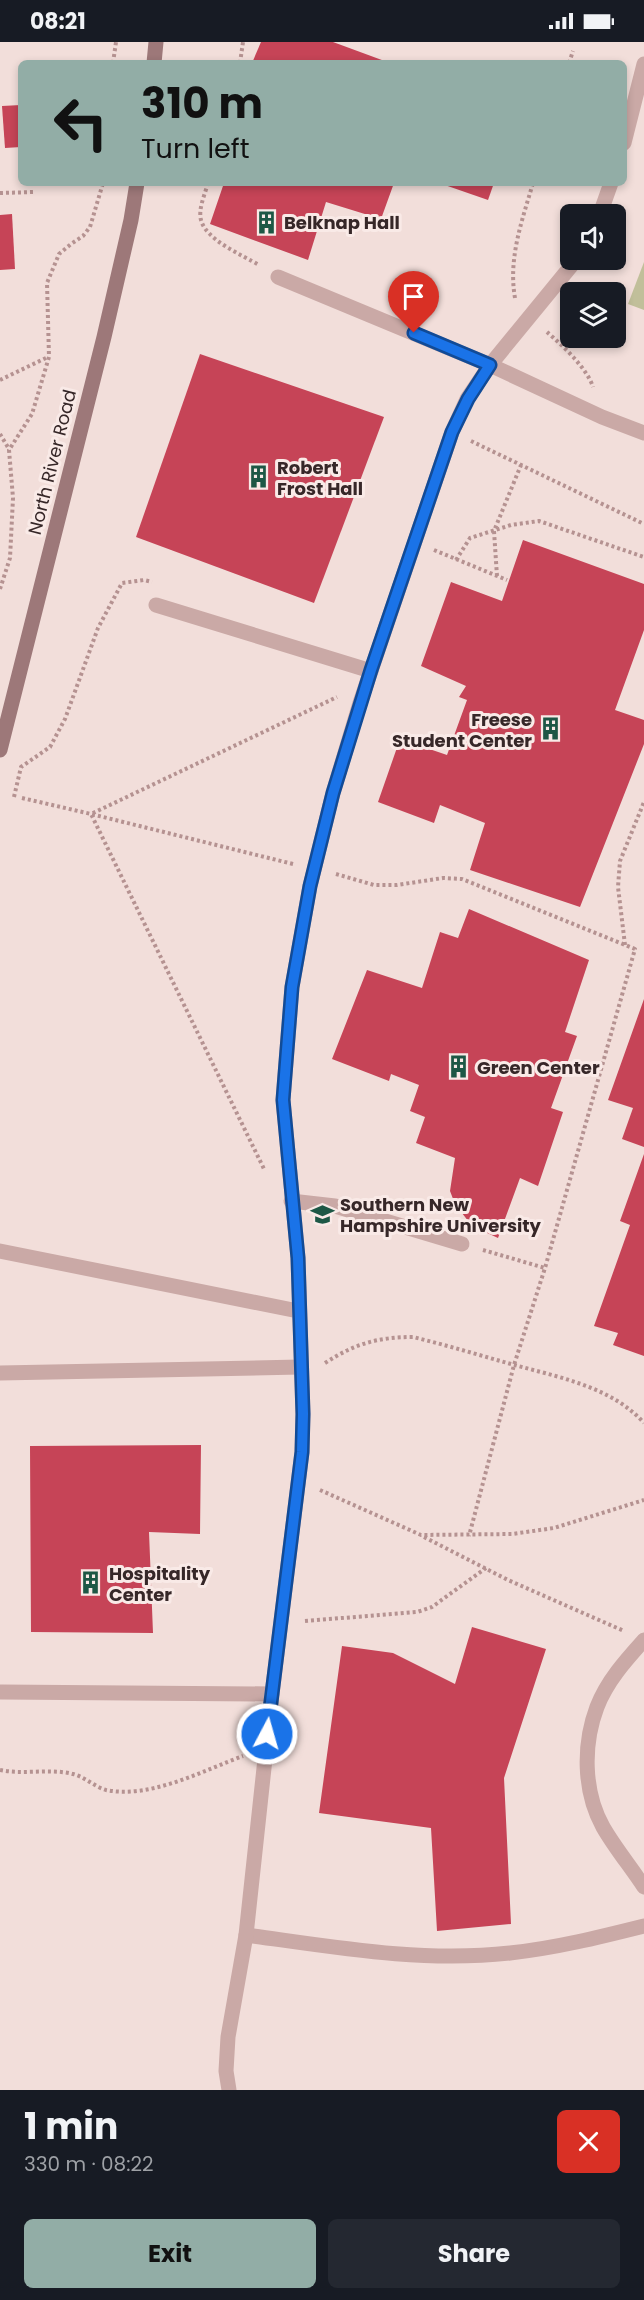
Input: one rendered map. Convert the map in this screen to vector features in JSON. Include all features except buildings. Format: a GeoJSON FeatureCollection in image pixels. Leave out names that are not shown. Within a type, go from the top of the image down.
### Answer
{"type":"FeatureCollection","features":[{"type":"Feature","properties":{"kind":"street"},"geometry":{"type":"LineString","coordinates":[[154,60],[156,42]]}},
{"type":"Feature","properties":{"kind":"street","name":"North River Road"},"geometry":{"type":"LineString","coordinates":[[0,750],[104,337],[137,186]]}},
{"type":"Feature","properties":{"kind":"lane"},"geometry":{"type":"LineString","coordinates":[[627,131],[644,64]]}},
{"type":"Feature","properties":{"kind":"lane"},"geometry":{"type":"LineString","coordinates":[[604,204],[610,186]]}},
{"type":"Feature","properties":{"kind":"lane"},"geometry":{"type":"LineString","coordinates":[[229,2090],[226,2071],[228,2037],[246,1935],[272,1694],[300,1481],[303,1414],[298,1258],[283,1100],[292,987],[310,886],[321,836],[350,736],[452,432],[468,399],[490,365],[568,270]]}},
{"type":"Feature","properties":{"kind":"lane"},"geometry":{"type":"LineString","coordinates":[[278,277],[490,365],[602,417],[644,433]]}},
{"type":"Feature","properties":{"kind":"lane"},"geometry":{"type":"LineString","coordinates":[[156,605],[371,670]]}},
{"type":"Feature","properties":{"kind":"lane"},"geometry":{"type":"LineString","coordinates":[[291,1201],[335,1206],[462,1244]]}},
{"type":"Feature","properties":{"kind":"lane"},"geometry":{"type":"LineString","coordinates":[[0,1251],[298,1311]]}},
{"type":"Feature","properties":{"kind":"lane"},"geometry":{"type":"LineString","coordinates":[[0,1373],[300,1367]]}},
{"type":"Feature","properties":{"kind":"lane"},"geometry":{"type":"LineString","coordinates":[[644,1640],[618,1669],[597,1706],[589,1736],[587,1768],[592,1800],[603,1826],[644,1887]]}},
{"type":"Feature","properties":{"kind":"lane"},"geometry":{"type":"LineString","coordinates":[[1,1692],[272,1694]]}},
{"type":"Feature","properties":{"kind":"lane"},"geometry":{"type":"LineString","coordinates":[[246,1935],[361,1952],[440,1956],[508,1953],[577,1943],[644,1926]]}},
{"type":"Feature","properties":{"kind":"path"},"geometry":{"type":"LineString","coordinates":[[113,60],[116,42]]}},
{"type":"Feature","properties":{"kind":"path"},"geometry":{"type":"LineString","coordinates":[[240,60],[243,42]]}},
{"type":"Feature","properties":{"kind":"path"},"geometry":{"type":"LineString","coordinates":[[570,60],[573,51]]}},
{"type":"Feature","properties":{"kind":"path"},"geometry":{"type":"LineString","coordinates":[[9,450],[32,414],[49,357],[47,283],[59,254],[70,243],[83,237],[90,227],[102,186]]}},
{"type":"Feature","properties":{"kind":"path"},"geometry":{"type":"LineString","coordinates":[[207,186],[200,219],[208,234],[278,277]]}},
{"type":"Feature","properties":{"kind":"path"},"geometry":{"type":"LineString","coordinates":[[0,193],[34,192]]}},
{"type":"Feature","properties":{"kind":"path"},"geometry":{"type":"LineString","coordinates":[[0,380],[49,357]]}},
{"type":"Feature","properties":{"kind":"path"},"geometry":{"type":"LineString","coordinates":[[452,432],[644,524]]}},
{"type":"Feature","properties":{"kind":"path"},"geometry":{"type":"LineString","coordinates":[[0,434],[9,450],[13,498],[10,558],[0,589]]}},
{"type":"Feature","properties":{"kind":"path"},"geometry":{"type":"LineString","coordinates":[[497,576],[494,531],[521,465]]}},
{"type":"Feature","properties":{"kind":"path"},"geometry":{"type":"LineString","coordinates":[[456,560],[470,538],[512,525],[539,521],[644,557]]}},
{"type":"Feature","properties":{"kind":"path"},"geometry":{"type":"LineString","coordinates":[[414,542],[507,580]]}},
{"type":"Feature","properties":{"kind":"path"},"geometry":{"type":"LineString","coordinates":[[14,797],[21,767],[50,747],[65,719],[98,628],[122,583],[144,580],[155,583]]}},
{"type":"Feature","properties":{"kind":"path"},"geometry":{"type":"LineString","coordinates":[[91,814],[344,694]]}},
{"type":"Feature","properties":{"kind":"path"},"geometry":{"type":"LineString","coordinates":[[22,798],[297,865]]}},
{"type":"Feature","properties":{"kind":"path"},"geometry":{"type":"LineString","coordinates":[[626,946],[618,887],[620,861],[644,802]]}},
{"type":"Feature","properties":{"kind":"path"},"geometry":{"type":"LineString","coordinates":[[91,814],[268,1177]]}},
{"type":"Feature","properties":{"kind":"path"},"geometry":{"type":"LineString","coordinates":[[336,874],[374,885],[397,885],[443,878],[462,879],[635,949],[545,1268],[513,1365],[469,1536]]}},
{"type":"Feature","properties":{"kind":"path"},"geometry":{"type":"LineString","coordinates":[[462,1244],[545,1268]]}},
{"type":"Feature","properties":{"kind":"path"},"geometry":{"type":"LineString","coordinates":[[300,1367],[322,1365],[343,1352],[365,1343],[389,1337],[413,1338],[563,1378],[605,1394],[633,1411],[644,1423]]}},
{"type":"Feature","properties":{"kind":"path"},"geometry":{"type":"LineString","coordinates":[[300,1481],[644,1640]]}},
{"type":"Feature","properties":{"kind":"path"},"geometry":{"type":"LineString","coordinates":[[421,1535],[512,1534],[554,1528],[644,1500]]}},
{"type":"Feature","properties":{"kind":"path"},"geometry":{"type":"LineString","coordinates":[[305,1621],[417,1612],[432,1607],[486,1568]]}},
{"type":"Feature","properties":{"kind":"path"},"geometry":{"type":"LineString","coordinates":[[0,1770],[16,1773],[73,1774],[103,1789],[133,1792],[145,1791],[249,1754]]}},
{"type":"Feature","properties":{"kind":"shaded area"},"geometry":{"type":"Polygon","coordinates":[[[644,262],[644,310],[628,304],[644,262]]]}},
{"type":"Feature","properties":{"kind":"place","name":"Belknap Hall"},"geometry":{"type":"Point","coordinates":[266,222]}},
{"type":"Feature","properties":{"kind":"place","name":"Robert Frost Hall"},"geometry":{"type":"Point","coordinates":[259,477]}},
{"type":"Feature","properties":{"kind":"place","name":"Freese Student Center"},"geometry":{"type":"Point","coordinates":[550,729]}},
{"type":"Feature","properties":{"kind":"place","name":"Green Center"},"geometry":{"type":"Point","coordinates":[459,1067]}},
{"type":"Feature","properties":{"kind":"place","name":"Southern New Hampshire University"},"geometry":{"type":"Point","coordinates":[322,1214]}},
{"type":"Feature","properties":{"kind":"place","name":"Hospitality Center"},"geometry":{"type":"Point","coordinates":[91,1583]}},
{"type":"Feature","properties":{"kind":"route"},"geometry":{"type":"LineString","coordinates":[[267,1734],[302,1452],[298,1258],[283,1100],[295,966],[321,836],[350,736],[452,432],[468,399],[490,365],[414,333]]}}]}
